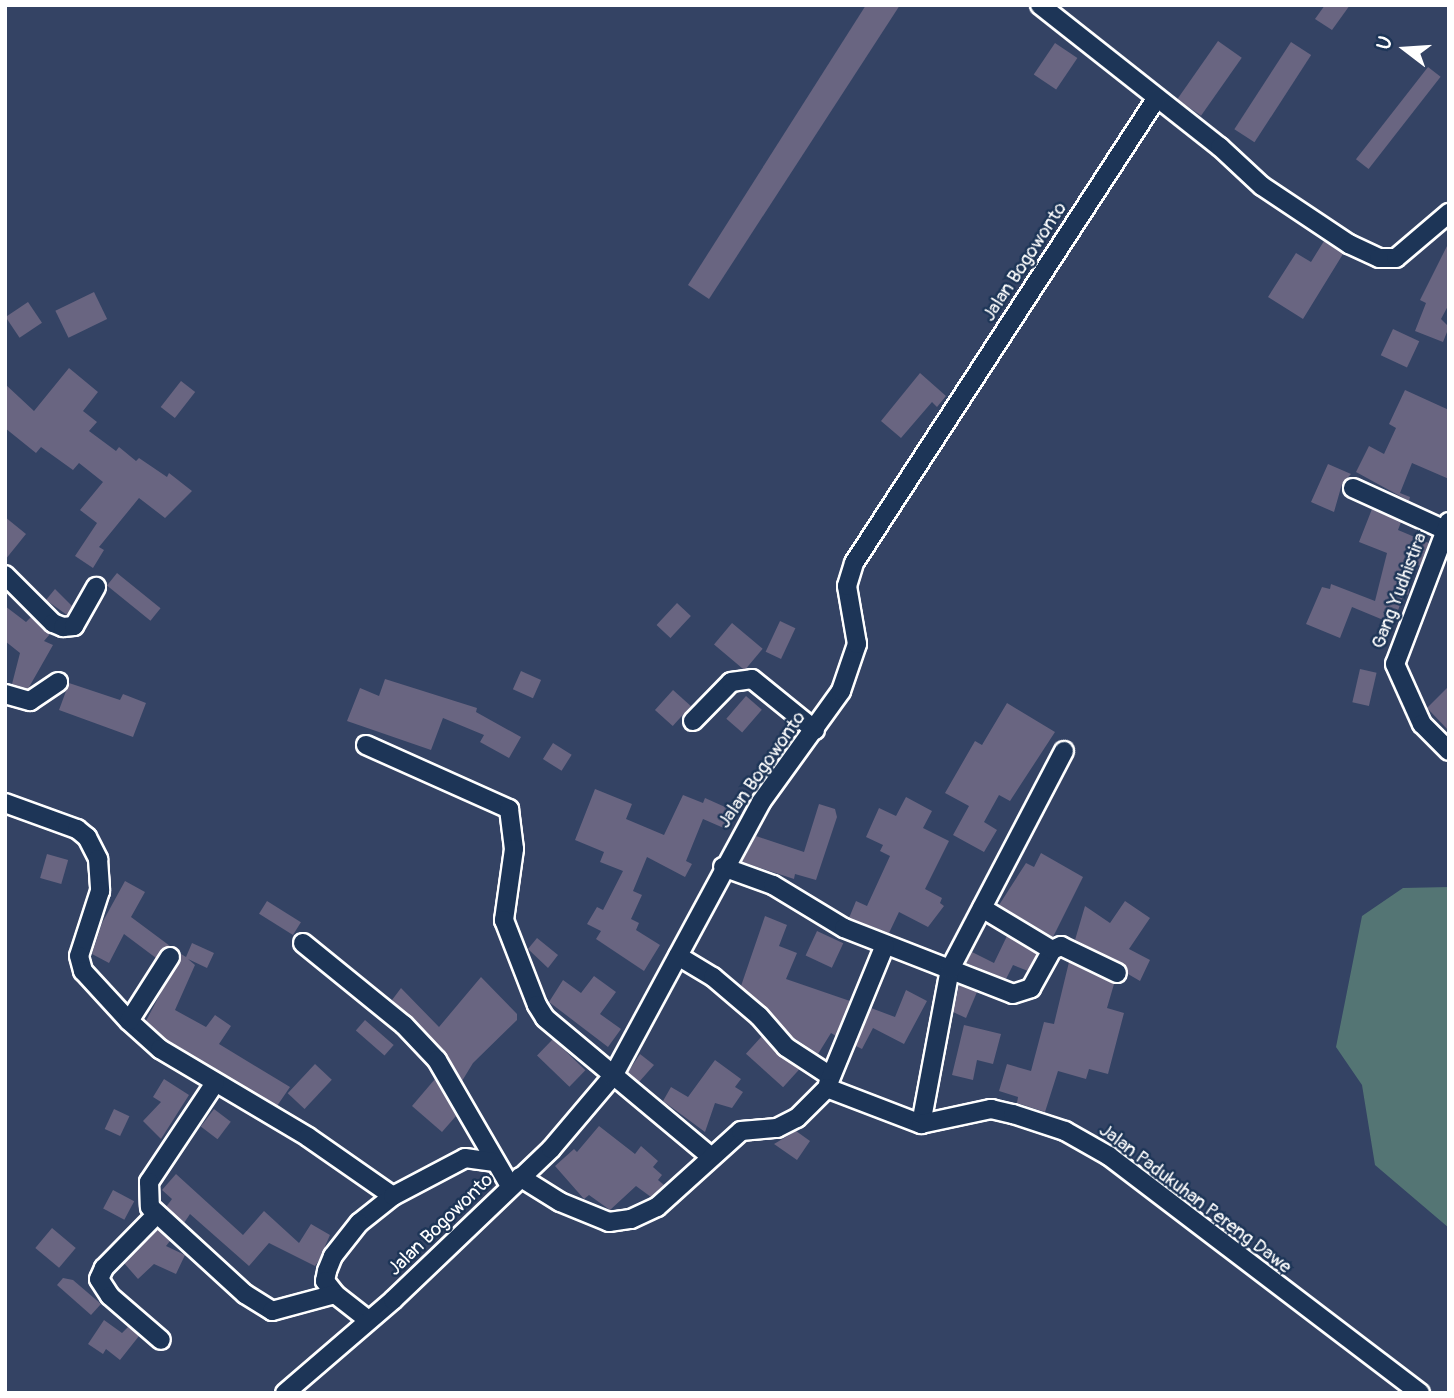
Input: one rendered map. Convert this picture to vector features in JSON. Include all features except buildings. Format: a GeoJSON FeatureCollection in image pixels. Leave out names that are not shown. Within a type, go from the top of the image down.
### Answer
{"type":"FeatureCollection","features":[{"type":"Feature","properties":{"kind":"street"},"geometry":{"type":"LineString","coordinates":[[1040,5],[1220,147],[1262,186],[1349,244],[1389,260],[1405,253],[1449,213]]}},
{"type":"Feature","properties":{"kind":"street","name":"Jalan Bogowonto"},"geometry":{"type":"LineString","coordinates":[[285,1393],[367,1319],[393,1300],[575,1125],[613,1076],[723,867],[761,802],[841,691],[855,658],[857,644],[847,586],[854,563],[1156,99]]}},
{"type":"Feature","properties":{"kind":"street"},"geometry":{"type":"LineString","coordinates":[[1353,488],[1447,526]]}},
{"type":"Feature","properties":{"kind":"street","name":"Gang Yudhistira"},"geometry":{"type":"LineString","coordinates":[[1447,526],[1399,650],[1397,676],[1422,723],[1449,751]]}},
{"type":"Feature","properties":{"kind":"street"},"geometry":{"type":"LineString","coordinates":[[5,575],[53,623],[63,627],[74,626],[96,587]]}},
{"type":"Feature","properties":{"kind":"street"},"geometry":{"type":"LineString","coordinates":[[692,722],[731,682],[752,679],[815,730]]}},
{"type":"Feature","properties":{"kind":"street"},"geometry":{"type":"LineString","coordinates":[[5,694],[30,701],[58,682]]}},
{"type":"Feature","properties":{"kind":"street"},"geometry":{"type":"LineString","coordinates":[[366,745],[509,809],[514,849],[504,920],[545,1018],[710,1156]]}},
{"type":"Feature","properties":{"kind":"street"},"geometry":{"type":"LineString","coordinates":[[678,956],[713,977],[786,1047],[828,1082],[921,1124],[950,969],[1064,751]]}},
{"type":"Feature","properties":{"kind":"street"},"geometry":{"type":"LineString","coordinates":[[5,803],[87,837],[98,859],[100,891],[79,956],[83,971],[129,1021],[160,1049],[308,1137],[393,1196]]}},
{"type":"Feature","properties":{"kind":"street"},"geometry":{"type":"LineString","coordinates":[[723,867],[774,885],[844,928],[1013,993],[1025,992],[1052,950],[1065,946],[1117,973]]}},
{"type":"Feature","properties":{"kind":"street"},"geometry":{"type":"LineString","coordinates":[[982,908],[1052,950]]}},
{"type":"Feature","properties":{"kind":"street"},"geometry":{"type":"LineString","coordinates":[[303,943],[404,1025],[437,1060],[495,1161],[515,1181],[610,1222],[631,1219],[657,1207],[741,1130],[777,1128],[797,1118],[828,1082],[885,945]]}},
{"type":"Feature","properties":{"kind":"street"},"geometry":{"type":"LineString","coordinates":[[129,1021],[170,957]]}},
{"type":"Feature","properties":{"kind":"street"},"geometry":{"type":"LineString","coordinates":[[215,1083],[149,1182],[148,1200],[157,1214],[245,1294],[272,1311],[335,1294]]}},
{"type":"Feature","properties":{"kind":"street","name":"Jalan Padukuhan Pereng Dawe"},"geometry":{"type":"LineString","coordinates":[[921,1124],[991,1109],[1065,1131],[1120,1164],[1420,1393]]}},
{"type":"Feature","properties":{"kind":"street"},"geometry":{"type":"LineString","coordinates":[[367,1319],[335,1294],[326,1281],[333,1256],[359,1223],[393,1196],[465,1158],[495,1161]]}},
{"type":"Feature","properties":{"kind":"street"},"geometry":{"type":"LineString","coordinates":[[157,1214],[104,1268],[99,1279],[110,1296],[161,1340]]}},
{"type":"Feature","properties":{"kind":"green space"},"geometry":{"type":"Polygon","coordinates":[[[1449,887],[1449,1228],[1375,1165],[1362,1085],[1336,1047],[1362,916],[1403,888],[1449,887]]]}}]}
